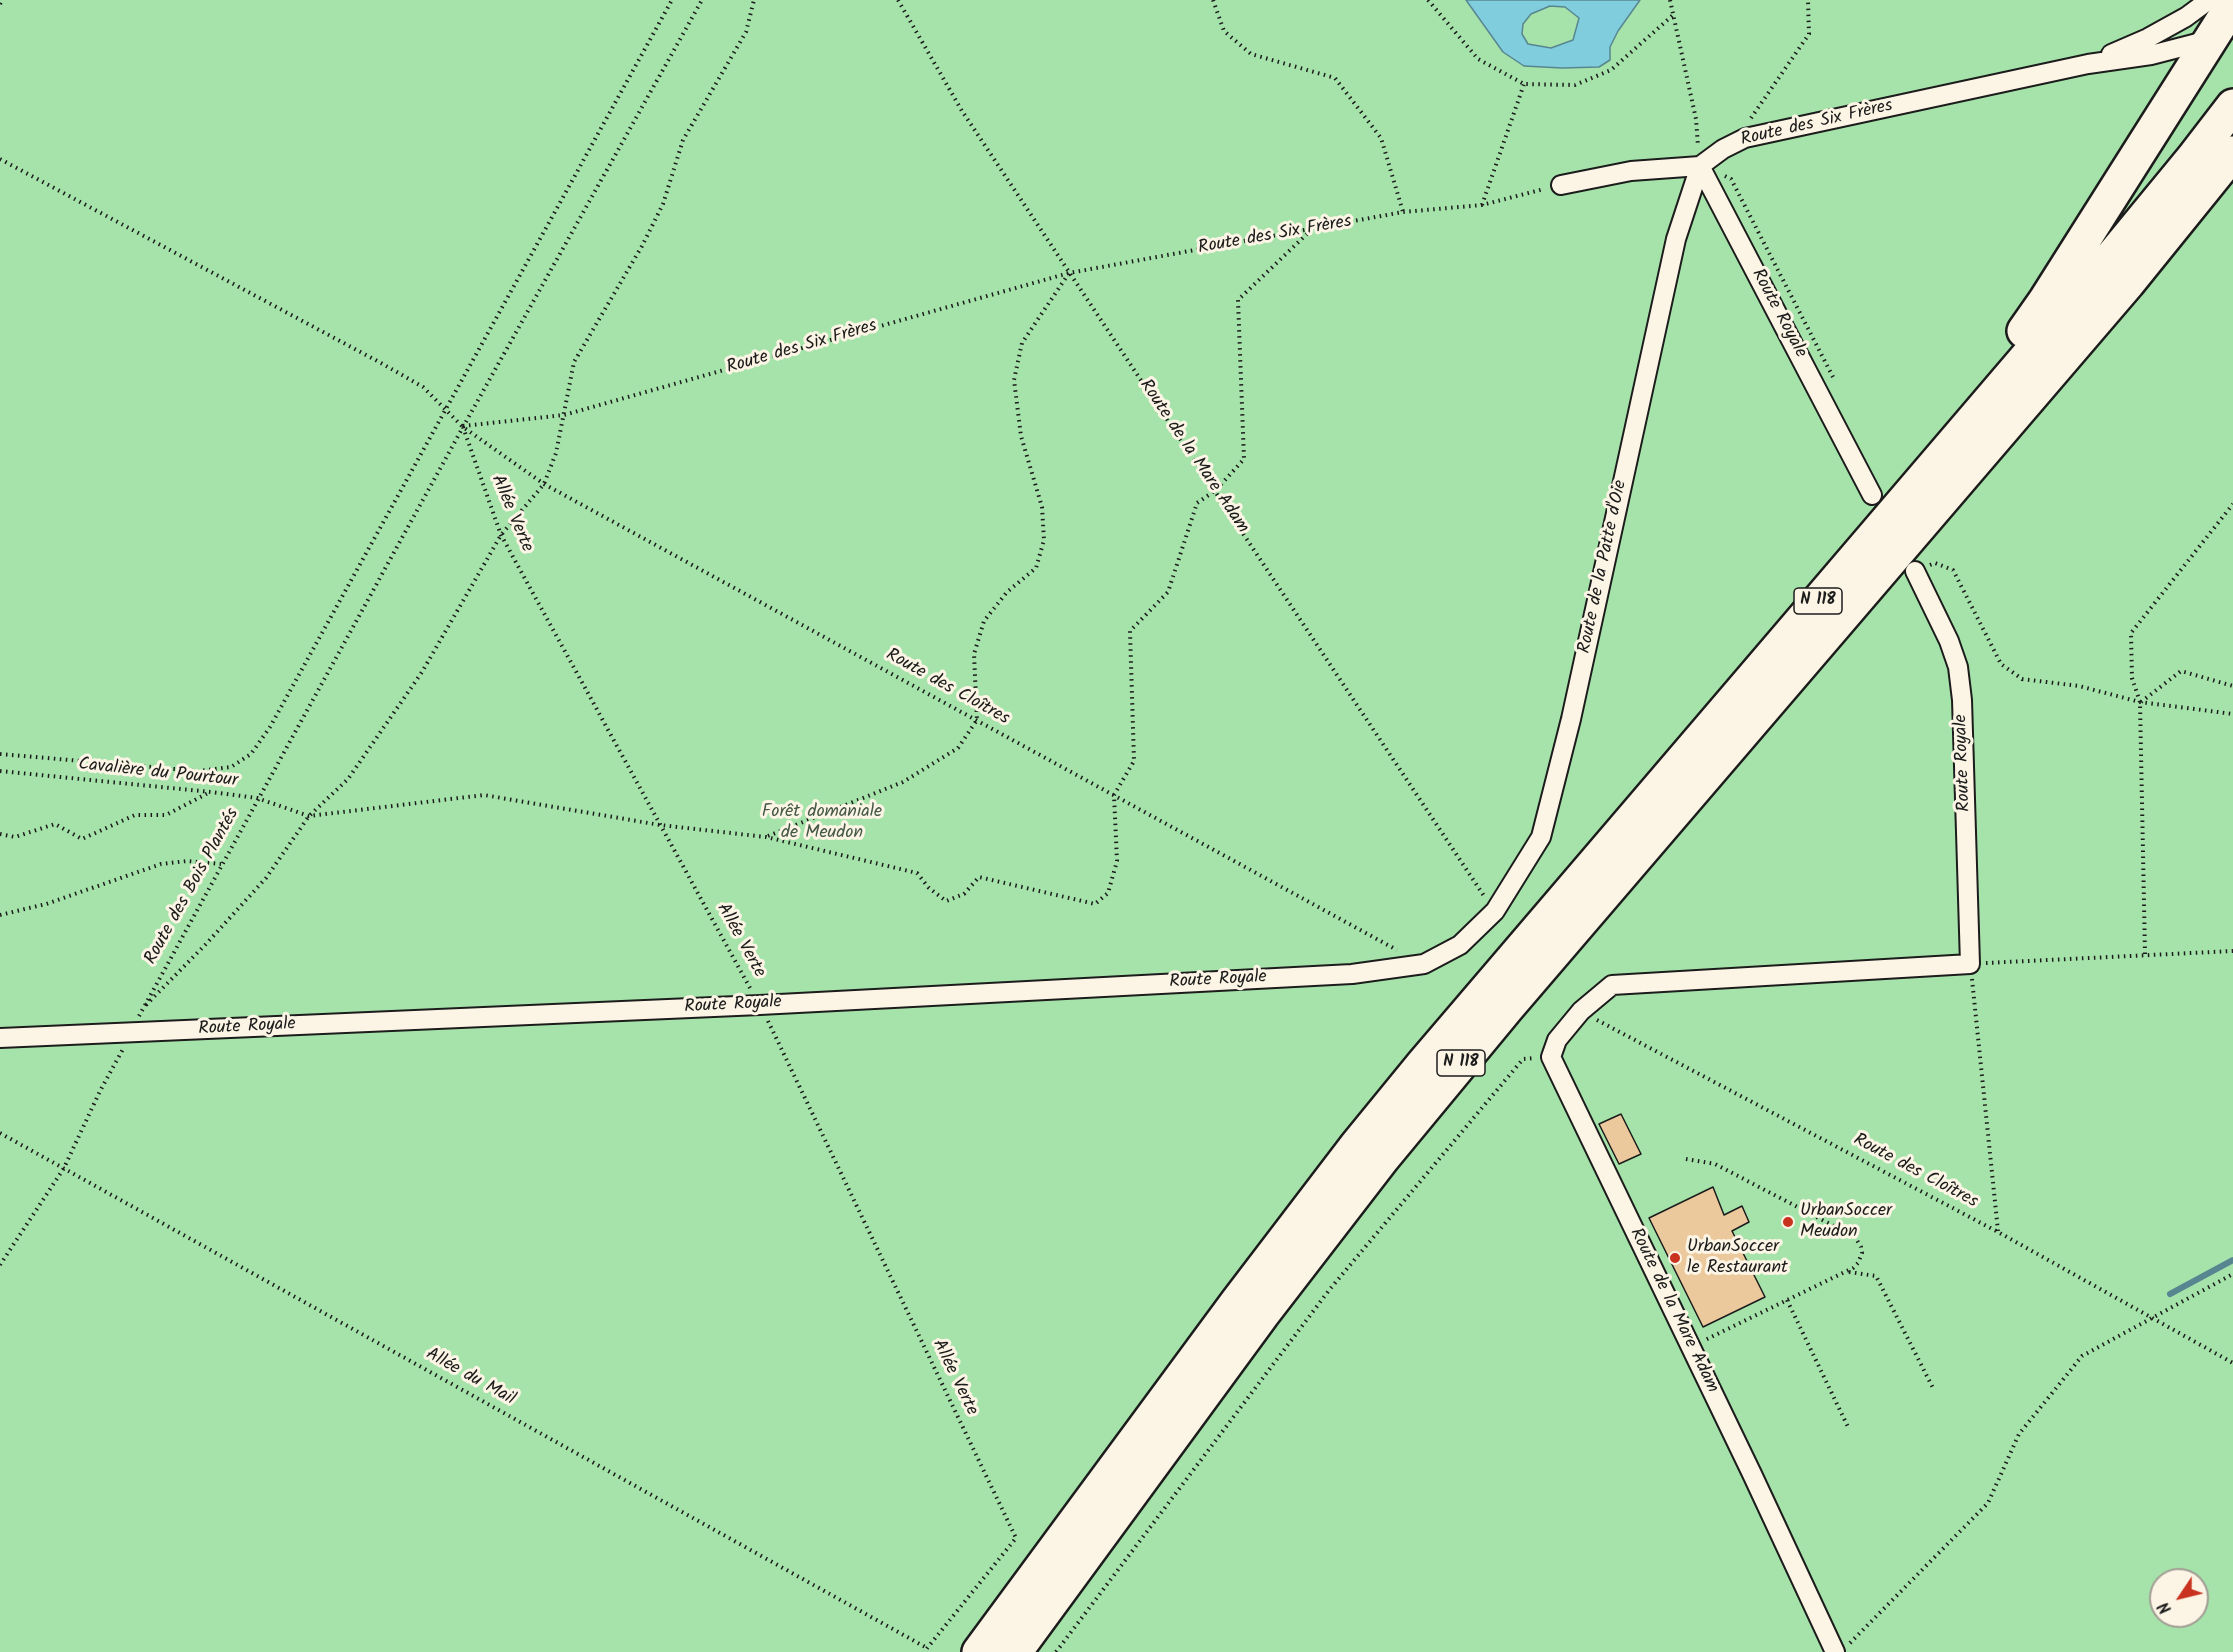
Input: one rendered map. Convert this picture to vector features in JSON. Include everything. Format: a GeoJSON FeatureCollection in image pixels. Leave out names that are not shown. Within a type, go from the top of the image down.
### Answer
{"type":"FeatureCollection","features":[{"type":"Feature","properties":{"kind":"highway"},"geometry":{"type":"LineString","coordinates":[[1978,414],[2013,347],[2045,302],[2233,4]]}},
{"type":"Feature","properties":{"kind":"highway","name":"N 118"},"geometry":{"type":"LineString","coordinates":[[979,1652],[1236,1302],[1371,1128],[1494,980],[2096,276],[2233,106]]}},
{"type":"Feature","properties":{"kind":"highway","name":"N 118"},"geometry":{"type":"LineString","coordinates":[[1015,1652],[1262,1315],[1383,1158],[1447,1080],[2128,283],[2233,153]]}},
{"type":"Feature","properties":{"kind":"street","name":"Route des Six Frères"},"geometry":{"type":"LineString","coordinates":[[2088,64],[2148,38],[2186,17],[2209,0]]}},
{"type":"Feature","properties":{"kind":"street","name":"Route des Six Frères"},"geometry":{"type":"LineString","coordinates":[[1700,166],[1723,149],[1745,138],[2088,64],[2151,55],[2211,40]]}},
{"type":"Feature","properties":{"kind":"street"},"geometry":{"type":"LineString","coordinates":[[1561,185],[1630,171],[1700,166]]}},
{"type":"Feature","properties":{"kind":"street","name":"Route Royale"},"geometry":{"type":"LineString","coordinates":[[1700,166],[1872,495]]}},
{"type":"Feature","properties":{"kind":"street","name":"Route de la Patte d'Oie"},"geometry":{"type":"LineString","coordinates":[[1460,945],[1495,911],[1541,837],[1571,719],[1676,239],[1700,166]]}},
{"type":"Feature","properties":{"kind":"street","name":"Route Royale"},"geometry":{"type":"LineString","coordinates":[[1915,571],[1949,640],[1958,667],[1962,700],[1970,964]]}},
{"type":"Feature","properties":{"kind":"street","name":"Route Royale"},"geometry":{"type":"LineString","coordinates":[[0,1038],[760,1005],[1352,974],[1424,964],[1460,945]]}},
{"type":"Feature","properties":{"kind":"street"},"geometry":{"type":"LineString","coordinates":[[1551,1057],[1557,1040],[1581,1011],[1612,985],[1970,964]]}},
{"type":"Feature","properties":{"kind":"street","name":"Route de la Mare Adam"},"geometry":{"type":"LineString","coordinates":[[1551,1057],[1752,1473],[1842,1648]]}},
{"type":"Feature","properties":{"kind":"path"},"geometry":{"type":"LineString","coordinates":[[0,754],[198,771],[231,767],[246,758],[259,745],[672,0]]}},
{"type":"Feature","properties":{"kind":"path","name":"Route des Bois Plantés"},"geometry":{"type":"LineString","coordinates":[[0,1264],[64,1168],[141,1010],[702,0]]}},
{"type":"Feature","properties":{"kind":"path"},"geometry":{"type":"LineString","coordinates":[[141,1010],[207,943],[266,878],[309,816],[348,779],[422,672],[501,535],[544,484],[556,453],[574,362],[663,204],[683,140],[746,32],[754,0]]}},
{"type":"Feature","properties":{"kind":"path","name":"Route de la Mare Adam"},"geometry":{"type":"LineString","coordinates":[[898,0],[962,111],[1495,911]]}},
{"type":"Feature","properties":{"kind":"path"},"geometry":{"type":"LineString","coordinates":[[1214,0],[1224,31],[1251,54],[1335,78],[1381,138],[1403,212]]}},
{"type":"Feature","properties":{"kind":"path"},"geometry":{"type":"LineString","coordinates":[[1428,0],[1478,59],[1524,84],[1575,85],[1611,70],[1673,14]]}},
{"type":"Feature","properties":{"kind":"path"},"geometry":{"type":"LineString","coordinates":[[1670,0],[1696,119],[1700,166]]}},
{"type":"Feature","properties":{"kind":"path"},"geometry":{"type":"LineString","coordinates":[[1745,138],[1747,124],[1809,34],[1808,0]]}},
{"type":"Feature","properties":{"kind":"path"},"geometry":{"type":"LineString","coordinates":[[1482,205],[1524,84]]}},
{"type":"Feature","properties":{"kind":"path","name":"Route des Cloîtres"},"geometry":{"type":"LineString","coordinates":[[0,159],[423,387],[463,427],[544,484],[1424,964]]}},
{"type":"Feature","properties":{"kind":"path","name":"Route des Six Frères"},"geometry":{"type":"LineString","coordinates":[[463,427],[564,415],[1069,273],[1403,212],[1482,205],[1561,185]]}},
{"type":"Feature","properties":{"kind":"path"},"geometry":{"type":"LineString","coordinates":[[309,816],[484,795],[660,825],[766,837],[917,873],[929,888],[945,901],[964,894],[979,877],[1095,904],[1108,893],[1117,861],[1114,795],[1134,761],[1130,631],[1168,592],[1197,503],[1216,490],[1244,459],[1238,300],[1311,230]]}},
{"type":"Feature","properties":{"kind":"path"},"geometry":{"type":"LineString","coordinates":[[766,837],[903,782],[958,748],[977,720],[974,654],[984,621],[1006,592],[1036,568],[1044,540],[1042,507],[1021,436],[1014,380],[1022,343],[1069,273]]}},
{"type":"Feature","properties":{"kind":"path","name":"Allée Verte"},"geometry":{"type":"LineString","coordinates":[[463,427],[501,535],[760,1005],[1016,1538],[926,1650]]}},
{"type":"Feature","properties":{"kind":"path"},"geometry":{"type":"LineString","coordinates":[[2145,954],[2140,702],[2132,678],[2132,633],[2233,504]]}},
{"type":"Feature","properties":{"kind":"path"},"geometry":{"type":"LineString","coordinates":[[1915,571],[1935,563],[1953,570],[2001,664],[2022,679],[2079,686],[2140,702],[2233,714]]}},
{"type":"Feature","properties":{"kind":"path"},"geometry":{"type":"LineString","coordinates":[[2140,702],[2181,671],[2233,686]]}},
{"type":"Feature","properties":{"kind":"path","name":"Cavalière du Pourtour"},"geometry":{"type":"LineString","coordinates":[[0,771],[257,798],[309,816]]}},
{"type":"Feature","properties":{"kind":"path"},"geometry":{"type":"LineString","coordinates":[[0,834],[15,837],[55,824],[82,839],[135,815],[166,815],[211,792]]}},
{"type":"Feature","properties":{"kind":"path"},"geometry":{"type":"LineString","coordinates":[[0,915],[46,904],[161,864],[187,861],[221,864]]}},
{"type":"Feature","properties":{"kind":"path"},"geometry":{"type":"LineString","coordinates":[[1998,1232],[1970,964],[2233,951]]}},
{"type":"Feature","properties":{"kind":"path","name":"Route des Cloîtres"},"geometry":{"type":"LineString","coordinates":[[1581,1011],[1998,1232],[2233,1363]]}},
{"type":"Feature","properties":{"kind":"path"},"geometry":{"type":"LineString","coordinates":[[1056,1652],[1330,1289],[1522,1059],[1551,1057]]}},
{"type":"Feature","properties":{"kind":"path","name":"Allée du Mail"},"geometry":{"type":"LineString","coordinates":[[0,1133],[926,1650]]}},
{"type":"Feature","properties":{"kind":"path"},"geometry":{"type":"LineString","coordinates":[[1686,1159],[1715,1164],[1855,1237],[1861,1246],[1862,1253],[1853,1269],[1690,1346]]}},
{"type":"Feature","properties":{"kind":"path"},"geometry":{"type":"LineString","coordinates":[[1846,1271],[1876,1276],[1934,1390]]}},
{"type":"Feature","properties":{"kind":"path"},"geometry":{"type":"LineString","coordinates":[[1842,1648],[1988,1503],[2019,1434],[2082,1356],[2233,1274]]}},
{"type":"Feature","properties":{"kind":"path"},"geometry":{"type":"LineString","coordinates":[[1787,1300],[1849,1429]]}},
{"type":"Feature","properties":{"kind":"green space","name":"Forêt domaniale de Meudon"},"geometry":{"type":"Polygon","coordinates":[[[0,0],[1466,0],[1503,52],[1610,47],[1618,31],[1640,0],[2233,0],[2233,1652],[0,1652],[0,0]]]}},
{"type":"Feature","properties":{"kind":"green space"},"geometry":{"type":"Polygon","coordinates":[[[1550,6],[1565,7],[1580,18],[1573,40],[1551,48],[1528,44],[1522,34],[1522,25],[1531,14],[1550,6]]]}},
{"type":"Feature","properties":{"kind":"water"},"geometry":{"type":"Polygon","coordinates":[[[1466,0],[1640,0],[1618,31],[1610,47],[1610,60],[1599,67],[1524,66],[1503,52],[1466,0]],[[1550,6],[1531,14],[1523,24],[1522,34],[1528,44],[1551,48],[1573,40],[1579,18],[1565,7],[1550,6]]]}},
{"type":"Feature","properties":{"kind":"building"},"geometry":{"type":"Polygon","coordinates":[[[1621,1114],[1641,1154],[1619,1164],[1599,1124],[1621,1114]]]}},
{"type":"Feature","properties":{"kind":"building"},"geometry":{"type":"Polygon","coordinates":[[[1713,1187],[1724,1215],[1742,1206],[1749,1222],[1732,1231],[1765,1297],[1703,1327],[1649,1218],[1713,1187]]]}},
{"type":"Feature","properties":{"kind":"waterway"},"geometry":{"type":"LineString","coordinates":[[2170,1294],[2233,1260]]}},
{"type":"Feature","properties":{"kind":"place","name":"UrbanSoccer Meudon"},"geometry":{"type":"Point","coordinates":[1788,1222]}},
{"type":"Feature","properties":{"kind":"place","name":"UrbanSoccer le Restaurant"},"geometry":{"type":"Point","coordinates":[1675,1258]}}]}
